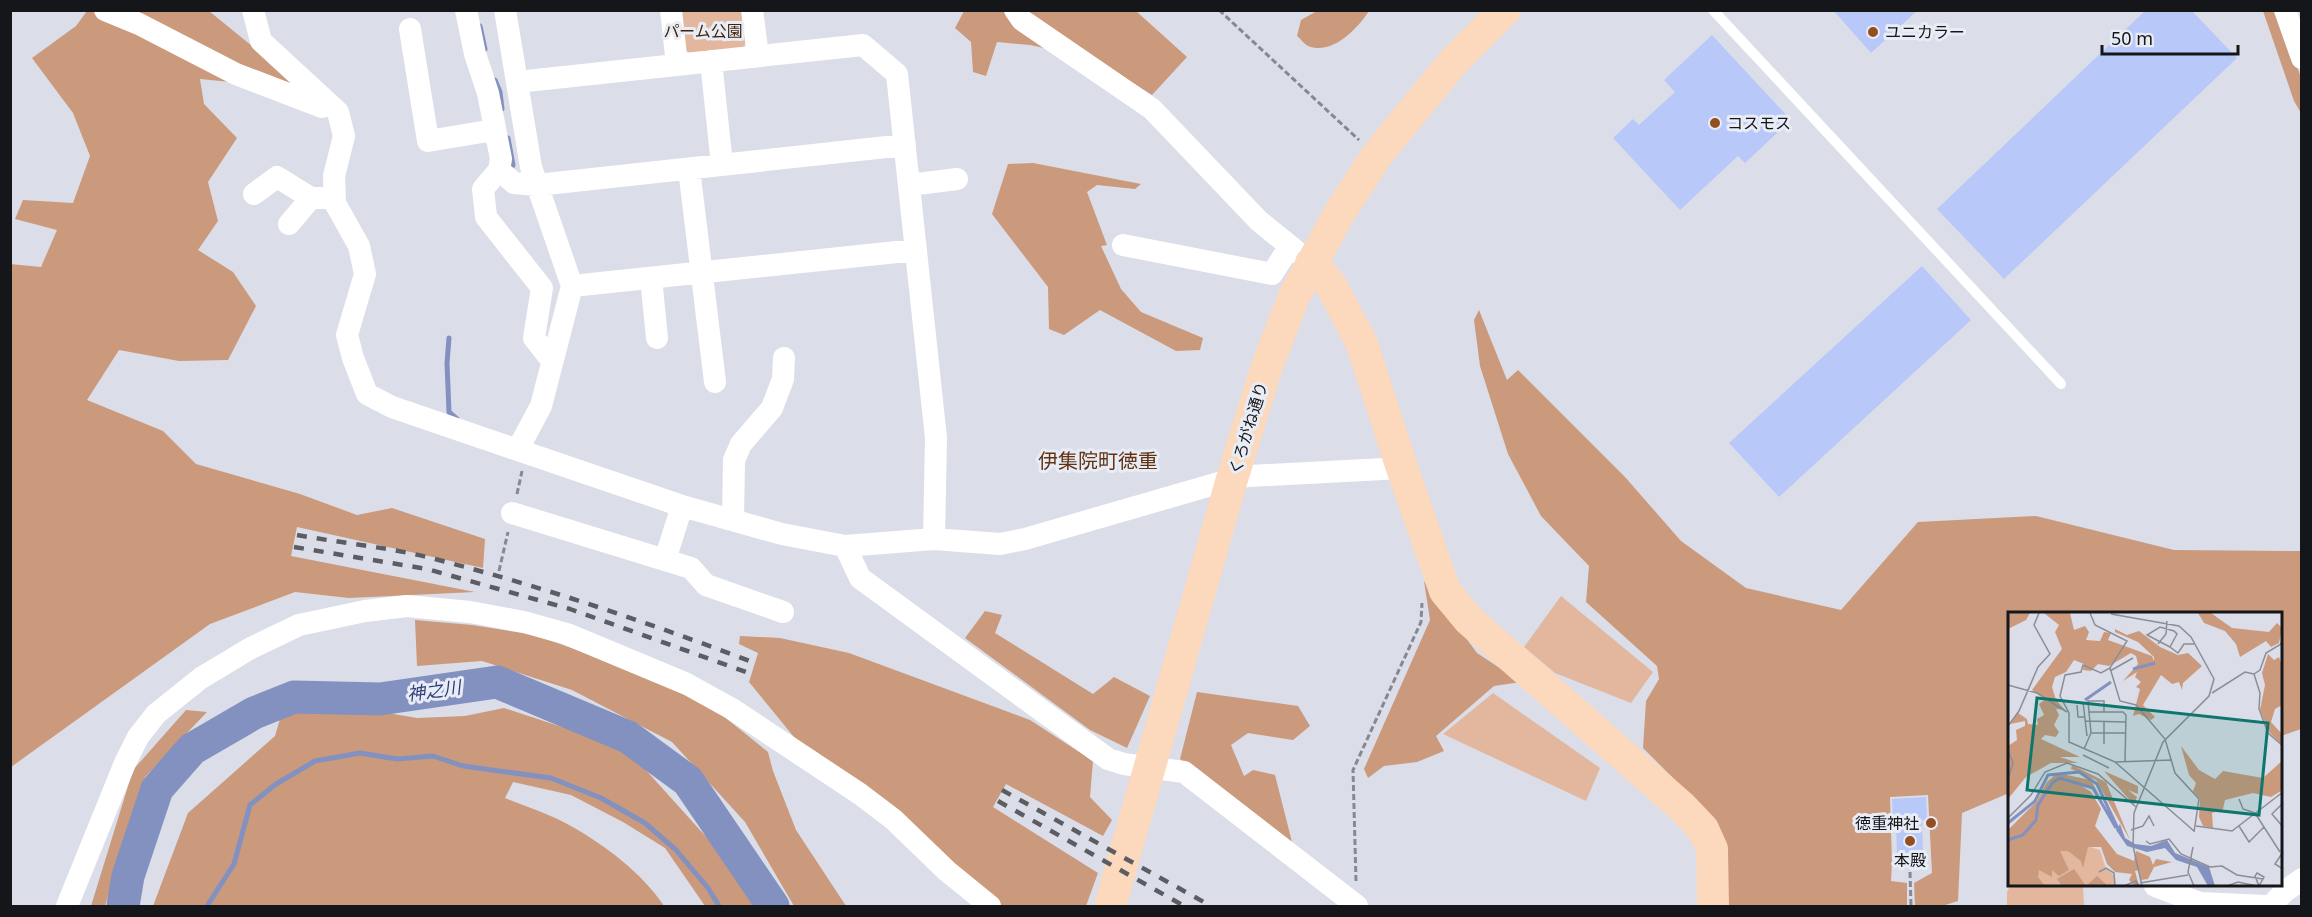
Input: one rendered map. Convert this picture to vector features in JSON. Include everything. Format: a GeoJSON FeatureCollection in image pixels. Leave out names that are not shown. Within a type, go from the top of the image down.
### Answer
{"type":"FeatureCollection","features":[{"type":"Feature","properties":{"kind":"street"},"geometry":{"type":"LineString","coordinates":[[105,10],[139,24],[236,74],[338,112]]}},
{"type":"Feature","properties":{"kind":"street"},"geometry":{"type":"LineString","coordinates":[[253,10],[261,41],[295,75],[338,112],[344,136],[334,177],[335,203],[359,246],[365,274],[347,335],[353,358],[368,394],[392,407],[682,506],[782,534],[844,546],[934,539],[1000,544],[1200,490],[1232,479],[1249,476],[1401,468]]}},
{"type":"Feature","properties":{"kind":"street"},"geometry":{"type":"LineString","coordinates":[[466,10],[475,54],[488,93],[494,130],[506,176]]}},
{"type":"Feature","properties":{"kind":"street"},"geometry":{"type":"LineString","coordinates":[[505,10],[531,167],[572,286],[541,406],[518,449]]}},
{"type":"Feature","properties":{"kind":"street"},"geometry":{"type":"LineString","coordinates":[[671,10],[677,65]]}},
{"type":"Feature","properties":{"kind":"street"},"geometry":{"type":"LineString","coordinates":[[752,10],[758,56]]}},
{"type":"Feature","properties":{"kind":"street"},"geometry":{"type":"LineString","coordinates":[[1015,10],[1022,20],[1152,109],[1259,221],[1300,255],[1331,285],[1362,344],[1401,468],[1445,591],[1469,620],[1682,807],[1703,829],[1712,849],[1713,906]]}},
{"type":"Feature","properties":{"kind":"street","name":"くろがね通り"},"geometry":{"type":"LineString","coordinates":[[1112,902],[1232,479],[1280,329],[1300,255],[1340,212],[1377,155],[1453,62],[1505,10]]}},
{"type":"Feature","properties":{"kind":"street"},"geometry":{"type":"LineString","coordinates":[[2285,10],[2301,58]]}},
{"type":"Feature","properties":{"kind":"street"},"geometry":{"type":"LineString","coordinates":[[410,29],[428,141],[494,130]]}},
{"type":"Feature","properties":{"kind":"street"},"geometry":{"type":"LineString","coordinates":[[517,82],[863,45],[897,74],[936,438],[934,539]]}},
{"type":"Feature","properties":{"kind":"street"},"geometry":{"type":"LineString","coordinates":[[711,61],[722,165]]}},
{"type":"Feature","properties":{"kind":"street"},"geometry":{"type":"LineString","coordinates":[[552,361],[534,338],[542,288],[486,217],[483,189],[506,176],[537,185],[905,145]]}},
{"type":"Feature","properties":{"kind":"street"},"geometry":{"type":"LineString","coordinates":[[689,169],[715,382]]}},
{"type":"Feature","properties":{"kind":"street"},"geometry":{"type":"LineString","coordinates":[[254,194],[277,177],[311,198],[335,198]]}},
{"type":"Feature","properties":{"kind":"street"},"geometry":{"type":"LineString","coordinates":[[909,185],[957,179]]}},
{"type":"Feature","properties":{"kind":"street"},"geometry":{"type":"LineString","coordinates":[[289,224],[311,198]]}},
{"type":"Feature","properties":{"kind":"street"},"geometry":{"type":"LineString","coordinates":[[1123,245],[1272,274],[1300,255]]}},
{"type":"Feature","properties":{"kind":"street"},"geometry":{"type":"LineString","coordinates":[[572,286],[916,250]]}},
{"type":"Feature","properties":{"kind":"street"},"geometry":{"type":"LineString","coordinates":[[651,278],[657,338]]}},
{"type":"Feature","properties":{"kind":"street"},"geometry":{"type":"LineString","coordinates":[[733,520],[734,460],[741,444],[772,408],[783,379],[784,358]]}},
{"type":"Feature","properties":{"kind":"street"},"geometry":{"type":"LineString","coordinates":[[665,560],[682,506]]}},
{"type":"Feature","properties":{"kind":"street"},"geometry":{"type":"LineString","coordinates":[[512,513],[691,568],[706,585],[783,612]]}},
{"type":"Feature","properties":{"kind":"street"},"geometry":{"type":"LineString","coordinates":[[844,546],[860,578],[1108,759],[1124,764],[1184,772],[1357,906]]}},
{"type":"Feature","properties":{"kind":"street"},"geometry":{"type":"LineString","coordinates":[[67,906],[125,763],[138,737],[156,714],[201,678],[251,648],[299,625],[365,611],[407,606],[470,612],[524,622],[567,634],[687,684],[732,709],[860,794],[893,819],[946,872],[990,906]]}},
{"type":"Feature","properties":{"kind":"street"},"geometry":{"type":"LineString","coordinates":[[2271,906],[2301,879]]}},
{"type":"Feature","properties":{"kind":"street"},"geometry":{"type":"LineString","coordinates":[[2161,887],[2200,903],[2265,906]]}},
{"type":"Feature","properties":{"kind":"lane"},"geometry":{"type":"LineString","coordinates":[[1713,10],[2061,384]]}},
{"type":"Feature","properties":{"kind":"path"},"geometry":{"type":"LineString","coordinates":[[1219,10],[1377,155]]}},
{"type":"Feature","properties":{"kind":"path"},"geometry":{"type":"LineString","coordinates":[[1357,906],[1353,770],[1421,622],[1420,592]]}},
{"type":"Feature","properties":{"kind":"path"},"geometry":{"type":"LineString","coordinates":[[1910,872],[1911,906]]}},
{"type":"Feature","properties":{"kind":"green space","name":"パーム公園"},"geometry":{"type":"Polygon","coordinates":[[[679,11],[743,11],[746,43],[741,49],[692,54],[683,49],[679,11]]]}},
{"type":"Feature","properties":{"kind":"green space"},"geometry":{"type":"Polygon","coordinates":[[[1561,596],[1653,672],[1631,703],[1555,673],[1524,647],[1561,596]]]}},
{"type":"Feature","properties":{"kind":"green space"},"geometry":{"type":"Polygon","coordinates":[[[1493,693],[1600,768],[1586,801],[1443,734],[1493,693]]]}},
{"type":"Feature","properties":{"kind":"green space"},"geometry":{"type":"Polygon","coordinates":[[[2010,887],[2083,887],[2084,906],[2007,906],[2007,892],[2010,887]]]}},
{"type":"Feature","properties":{"kind":"shaded area"},"geometry":{"type":"Polygon","coordinates":[[[87,11],[209,11],[296,82],[290,88],[200,79],[204,104],[237,138],[208,182],[218,221],[198,250],[233,272],[256,306],[228,360],[179,361],[119,350],[87,400],[163,431],[196,464],[300,494],[357,515],[392,508],[485,539],[483,568],[297,527],[291,556],[475,592],[349,598],[295,592],[210,624],[11,767],[10,264],[41,267],[57,230],[15,219],[23,200],[73,203],[90,156],[73,113],[32,58],[76,26],[87,11]]]}},
{"type":"Feature","properties":{"kind":"shaded area"},"geometry":{"type":"Polygon","coordinates":[[[964,11],[1136,11],[1187,57],[1152,95],[1095,59],[1030,45],[997,42],[986,76],[973,72],[971,42],[955,28],[964,11]]]}},
{"type":"Feature","properties":{"kind":"shaded area"},"geometry":{"type":"Polygon","coordinates":[[[1317,11],[1369,11],[1343,39],[1335,44],[1317,48],[1308,46],[1297,36],[1301,20],[1317,11]]]}},
{"type":"Feature","properties":{"kind":"shaded area"},"geometry":{"type":"Polygon","coordinates":[[[2263,11],[2278,11],[2301,78],[2301,113],[2294,101],[2263,11]]]}},
{"type":"Feature","properties":{"kind":"shaded area"},"geometry":{"type":"Polygon","coordinates":[[[1033,163],[1141,184],[1135,189],[1097,185],[1087,192],[1107,245],[1101,246],[1121,289],[1141,312],[1203,338],[1200,350],[1176,351],[1100,310],[1064,335],[1049,329],[1048,287],[992,214],[1008,164],[1033,163]]]}},
{"type":"Feature","properties":{"kind":"shaded area"},"geometry":{"type":"Polygon","coordinates":[[[1479,310],[1507,380],[1518,370],[1625,477],[1681,541],[1746,588],[1841,610],[1918,522],[2036,516],[2174,550],[2301,551],[2301,729],[2282,736],[2282,612],[2008,612],[2008,793],[1962,813],[1958,901],[1942,906],[1915,906],[1914,883],[1932,873],[1928,795],[1890,797],[1891,881],[1907,883],[1907,906],[1726,906],[1680,785],[1643,748],[1646,701],[1659,679],[1657,666],[1586,602],[1589,566],[1541,516],[1508,454],[1480,366],[1474,320],[1479,310]]]}},
{"type":"Feature","properties":{"kind":"shaded area"},"geometry":{"type":"Polygon","coordinates":[[[1424,581],[1477,653],[1521,682],[1494,686],[1436,736],[1444,751],[1417,762],[1384,766],[1368,778],[1364,769],[1430,620],[1424,581]]]}},
{"type":"Feature","properties":{"kind":"shaded area"},"geometry":{"type":"Polygon","coordinates":[[[985,611],[1002,615],[995,633],[1093,694],[1114,677],[1150,696],[1127,748],[1090,730],[965,638],[985,611]]]}},
{"type":"Feature","properties":{"kind":"shaded area"},"geometry":{"type":"Polygon","coordinates":[[[415,620],[472,625],[535,635],[644,674],[706,702],[768,752],[796,830],[846,906],[794,906],[745,822],[672,742],[572,690],[482,661],[417,666],[415,620]]]}},
{"type":"Feature","properties":{"kind":"shaded area"},"geometry":{"type":"Polygon","coordinates":[[[740,636],[780,638],[849,653],[1030,720],[1093,761],[1090,797],[1112,820],[1103,836],[1006,784],[993,807],[1098,873],[1086,906],[1000,906],[794,737],[749,682],[758,653],[739,644],[740,636]]]}},
{"type":"Feature","properties":{"kind":"shaded area"},"geometry":{"type":"Polygon","coordinates":[[[1197,692],[1298,706],[1310,726],[1293,740],[1248,733],[1231,745],[1244,776],[1253,770],[1275,775],[1293,846],[1180,759],[1197,692]]]}},
{"type":"Feature","properties":{"kind":"shaded area"},"geometry":{"type":"Polygon","coordinates":[[[504,708],[626,748],[736,870],[758,906],[705,906],[665,848],[623,822],[571,795],[513,782],[505,798],[562,821],[596,841],[634,871],[664,906],[153,906],[188,813],[275,736],[282,712],[376,711],[417,718],[465,716],[504,708]]]}},
{"type":"Feature","properties":{"kind":"shaded area"},"geometry":{"type":"Polygon","coordinates":[[[186,710],[207,712],[145,777],[105,906],[91,906],[133,770],[186,710]]]}},
{"type":"Feature","properties":{"kind":"building","name":"ユニカラー"},"geometry":{"type":"Polygon","coordinates":[[[1833,10],[1918,10],[1871,53],[1833,10]]]}},
{"type":"Feature","properties":{"kind":"building"},"geometry":{"type":"Polygon","coordinates":[[[2146,10],[2191,10],[2237,58],[2004,279],[1937,209],[2146,10]]]}},
{"type":"Feature","properties":{"kind":"building","name":"コスモス"},"geometry":{"type":"Polygon","coordinates":[[[1712,35],[1791,120],[1745,163],[1738,156],[1680,210],[1613,138],[1633,119],[1639,125],[1675,92],[1664,80],[1712,35]]]}},
{"type":"Feature","properties":{"kind":"building"},"geometry":{"type":"Polygon","coordinates":[[[1922,266],[1971,320],[1779,497],[1729,443],[1922,266]]]}},
{"type":"Feature","properties":{"kind":"building","name":"本殿"},"geometry":{"type":"Polygon","coordinates":[[[1926,797],[1927,820],[1922,820],[1923,855],[1918,855],[1918,859],[1901,859],[1901,856],[1897,856],[1896,820],[1893,821],[1892,799],[1926,797]]]}},
{"type":"Feature","properties":{"kind":"waterway"},"geometry":{"type":"LineString","coordinates":[[480,26],[485,49]]}},
{"type":"Feature","properties":{"kind":"waterway"},"geometry":{"type":"LineString","coordinates":[[495,80],[500,92],[502,109]]}},
{"type":"Feature","properties":{"kind":"waterway"},"geometry":{"type":"LineString","coordinates":[[508,138],[513,165],[509,173]]}},
{"type":"Feature","properties":{"kind":"waterway"},"geometry":{"type":"LineString","coordinates":[[449,338],[447,363],[449,412],[457,419]]}},
{"type":"Feature","properties":{"kind":"waterway","name":"神之川"},"geometry":{"type":"LineString","coordinates":[[123,906],[128,876],[157,789],[192,749],[254,713],[294,697],[380,699],[497,682],[628,737],[688,781],[773,906]]}},
{"type":"Feature","properties":{"kind":"waterway"},"geometry":{"type":"LineString","coordinates":[[207,906],[234,864],[250,805],[276,784],[315,761],[360,753],[397,759],[433,756],[463,766],[551,778],[601,798],[645,823],[676,850],[708,888],[719,906]]}},
{"type":"Feature","properties":{"kind":"railway"},"geometry":{"type":"LineString","coordinates":[[297,535],[398,551],[513,580],[752,662]]}},
{"type":"Feature","properties":{"kind":"railway"},"geometry":{"type":"LineString","coordinates":[[294,547],[427,569],[570,609],[746,672]]}},
{"type":"Feature","properties":{"kind":"railway"},"geometry":{"type":"LineString","coordinates":[[1002,790],[1211,906]]}},
{"type":"Feature","properties":{"kind":"railway"},"geometry":{"type":"LineString","coordinates":[[998,801],[1184,906]]}},
{"type":"Feature","properties":{"kind":"place","name":"ユニカラー"},"geometry":{"type":"Point","coordinates":[1873,32]}},
{"type":"Feature","properties":{"kind":"place","name":"コスモス"},"geometry":{"type":"Point","coordinates":[1715,123]}},
{"type":"Feature","properties":{"kind":"place","name":"徳重神社"},"geometry":{"type":"Point","coordinates":[1931,823]}},
{"type":"Feature","properties":{"kind":"place","name":"本殿"},"geometry":{"type":"Point","coordinates":[1910,841]}},
{"type":"Feature","properties":{"kind":"district","name":"伊集院町徳重"},"geometry":{"type":"Point","coordinates":[1098,461]}}]}
